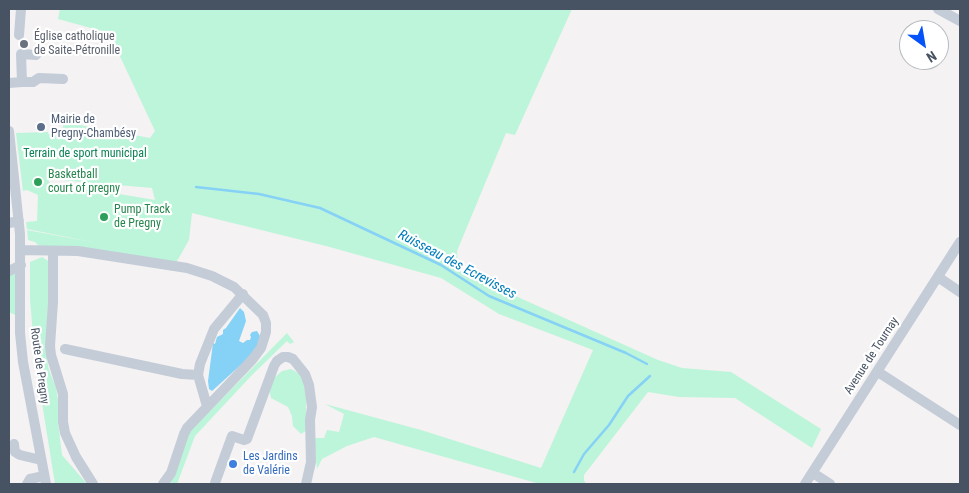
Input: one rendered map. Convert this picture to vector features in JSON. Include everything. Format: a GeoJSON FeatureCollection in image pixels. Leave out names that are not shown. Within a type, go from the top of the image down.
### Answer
{"type":"FeatureCollection","features":[{"type":"Feature","properties":{"kind":"street"},"geometry":{"type":"LineString","coordinates":[[19,35],[21,9]]}},
{"type":"Feature","properties":{"kind":"street"},"geometry":{"type":"LineString","coordinates":[[938,9],[960,20]]}},
{"type":"Feature","properties":{"kind":"street"},"geometry":{"type":"LineString","coordinates":[[22,82],[21,54],[36,55]]}},
{"type":"Feature","properties":{"kind":"street"},"geometry":{"type":"LineString","coordinates":[[9,83],[33,82],[39,78],[63,79]]}},
{"type":"Feature","properties":{"kind":"street","name":"Route de Pregny"},"geometry":{"type":"LineString","coordinates":[[9,131],[14,222],[21,250],[22,265],[20,333],[23,362],[45,480]]}},
{"type":"Feature","properties":{"kind":"street","name":"Avenue de Tournay"},"geometry":{"type":"LineString","coordinates":[[805,484],[960,242]]}},
{"type":"Feature","properties":{"kind":"street"},"geometry":{"type":"LineString","coordinates":[[21,250],[78,251],[187,268],[224,281],[243,294],[264,318],[266,332],[263,343],[252,360],[206,406],[184,434],[171,473],[163,484]]}},
{"type":"Feature","properties":{"kind":"street"},"geometry":{"type":"LineString","coordinates":[[53,251],[51,355],[63,394],[65,433],[76,457],[93,484]]}},
{"type":"Feature","properties":{"kind":"street"},"geometry":{"type":"LineString","coordinates":[[9,271],[22,265]]}},
{"type":"Feature","properties":{"kind":"street"},"geometry":{"type":"LineString","coordinates":[[938,277],[960,292]]}},
{"type":"Feature","properties":{"kind":"street"},"geometry":{"type":"LineString","coordinates":[[206,406],[198,375],[200,364],[214,329],[243,294]]}},
{"type":"Feature","properties":{"kind":"street"},"geometry":{"type":"LineString","coordinates":[[50,333],[65,349]]}},
{"type":"Feature","properties":{"kind":"street"},"geometry":{"type":"LineString","coordinates":[[51,355],[65,349],[182,374],[198,375]]}},
{"type":"Feature","properties":{"kind":"street"},"geometry":{"type":"LineString","coordinates":[[215,483],[232,436],[246,439],[274,366],[283,357],[288,357],[300,365],[309,385],[312,407],[310,420],[311,462],[306,484]]}},
{"type":"Feature","properties":{"kind":"street"},"geometry":{"type":"LineString","coordinates":[[878,372],[960,425]]}},
{"type":"Feature","properties":{"kind":"street"},"geometry":{"type":"LineString","coordinates":[[14,444],[16,452],[20,455],[42,460]]}},
{"type":"Feature","properties":{"kind":"street"},"geometry":{"type":"LineString","coordinates":[[812,473],[830,484]]}},
{"type":"Feature","properties":{"kind":"street"},"geometry":{"type":"LineString","coordinates":[[26,484],[30,479],[45,480]]}},
{"type":"Feature","properties":{"kind":"green space","name":"Terrain de sport municipal"},"geometry":{"type":"Polygon","coordinates":[[[60,9],[572,9],[515,135],[506,133],[457,251],[458,264],[462,272],[658,360],[682,368],[731,372],[821,429],[812,448],[735,398],[679,397],[648,392],[584,475],[584,481],[587,484],[540,484],[374,437],[347,446],[322,459],[317,469],[314,438],[324,438],[327,430],[339,432],[344,414],[325,404],[421,430],[541,468],[593,350],[499,314],[441,278],[326,246],[192,213],[189,240],[176,263],[39,246],[35,242],[28,240],[27,230],[97,243],[27,229],[26,222],[37,221],[38,195],[27,190],[23,191],[16,133],[63,133],[63,122],[150,138],[155,131],[109,33],[58,19],[60,9]],[[48,179],[50,184],[55,186],[83,188],[155,200],[152,188],[48,179]]]}},
{"type":"Feature","properties":{"kind":"green space"},"geometry":{"type":"Polygon","coordinates":[[[42,257],[50,262],[46,346],[48,367],[56,388],[59,406],[58,422],[62,455],[87,484],[55,484],[35,359],[30,299],[30,262],[42,257]]]}},
{"type":"Feature","properties":{"kind":"green space"},"geometry":{"type":"Polygon","coordinates":[[[18,271],[17,316],[9,312],[9,275],[18,271]]]}},
{"type":"Feature","properties":{"kind":"green space"},"geometry":{"type":"Polygon","coordinates":[[[287,333],[294,342],[290,344],[287,341],[195,436],[177,484],[170,484],[190,431],[287,333]]]}},
{"type":"Feature","properties":{"kind":"green space"},"geometry":{"type":"Polygon","coordinates":[[[291,369],[302,375],[306,388],[306,431],[301,434],[293,426],[292,416],[288,407],[271,398],[269,390],[274,378],[282,371],[291,369]]]}},
{"type":"Feature","properties":{"kind":"water"},"geometry":{"type":"Polygon","coordinates":[[[240,308],[244,312],[246,321],[239,341],[243,343],[250,340],[252,332],[257,331],[260,336],[258,346],[244,362],[212,391],[209,389],[208,381],[213,343],[215,344],[217,337],[223,334],[223,330],[240,308]]]}},
{"type":"Feature","properties":{"kind":"waterway","name":"Ruisseau des Ecrevisses"},"geometry":{"type":"LineString","coordinates":[[196,187],[259,194],[320,208],[441,265],[489,296],[626,353],[647,364]]}},
{"type":"Feature","properties":{"kind":"waterway","name":"Ruisseau des Ecrevisses"},"geometry":{"type":"LineString","coordinates":[[574,472],[584,454],[609,425],[628,396],[650,376]]}},
{"type":"Feature","properties":{"kind":"place","name":"Église catholique de Saite-Pétronille"},"geometry":{"type":"Point","coordinates":[24,44]}},
{"type":"Feature","properties":{"kind":"place","name":"Mairie de Pregny-Chambésy"},"geometry":{"type":"Point","coordinates":[41,127]}},
{"type":"Feature","properties":{"kind":"place","name":"Basketball court of pregny"},"geometry":{"type":"Point","coordinates":[38,182]}},
{"type":"Feature","properties":{"kind":"place","name":"Pump Track de Pregny"},"geometry":{"type":"Point","coordinates":[104,217]}},
{"type":"Feature","properties":{"kind":"place","name":"Les Jardins de Valérie"},"geometry":{"type":"Point","coordinates":[233,464]}}]}
